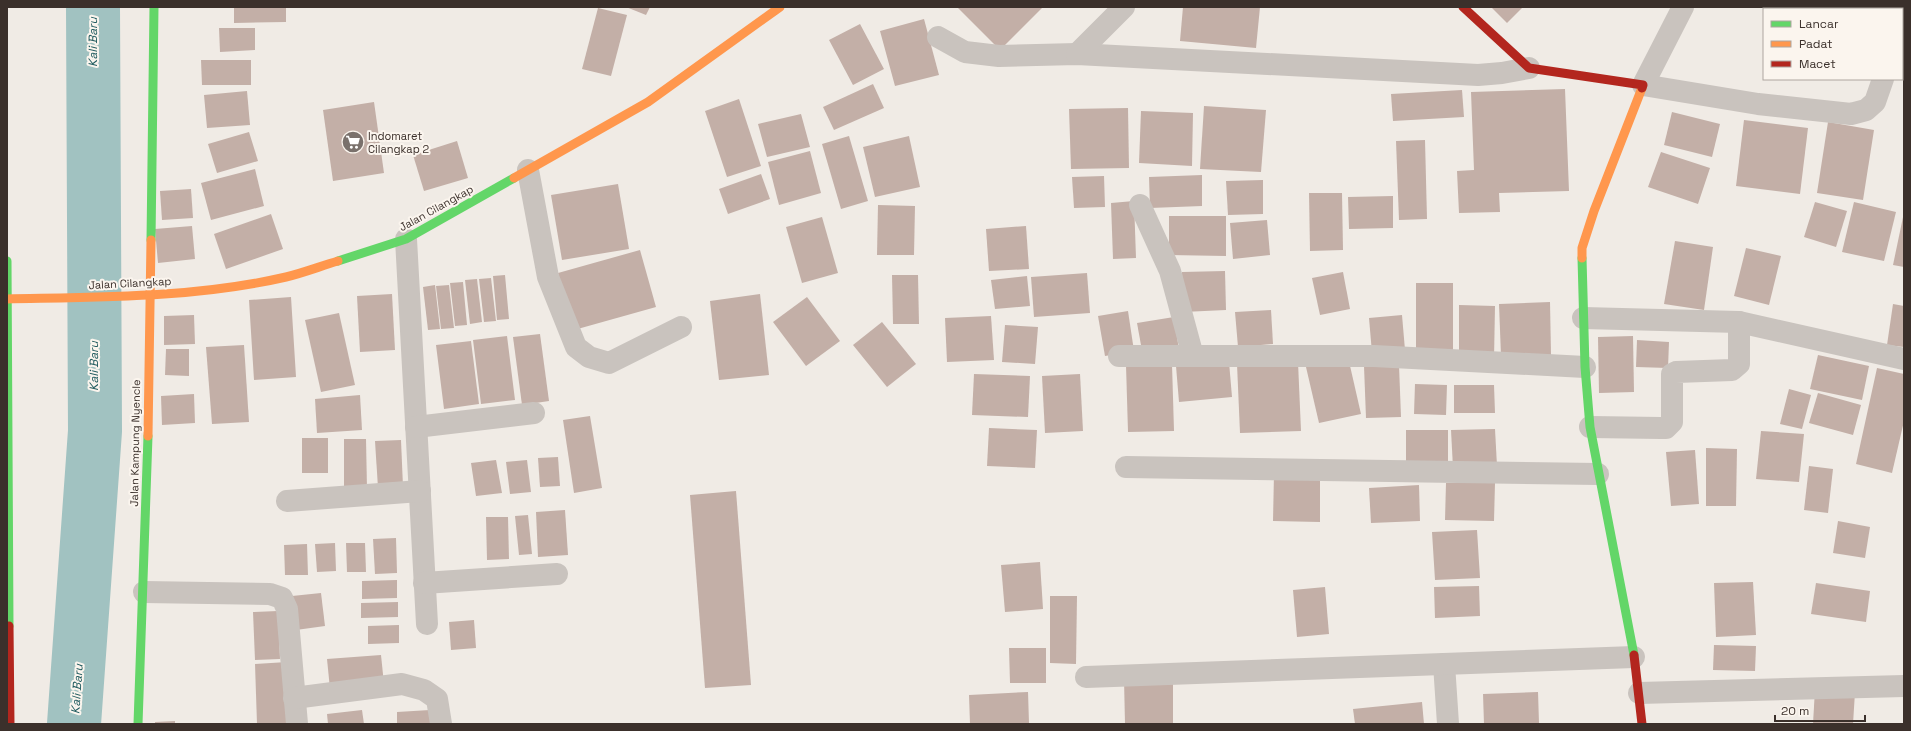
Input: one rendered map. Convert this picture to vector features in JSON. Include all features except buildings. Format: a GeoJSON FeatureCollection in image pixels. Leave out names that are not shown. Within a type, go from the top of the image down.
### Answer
{"type":"FeatureCollection","features":[{"type":"Feature","properties":{"kind":"main road","name":"Jalan Kampung Nyencle"},"geometry":{"type":"LineString","coordinates":[[138,724],[144,592],[151,294],[154,7]]}},
{"type":"Feature","properties":{"kind":"main road","name":"Jalan Cilangkap"},"geometry":{"type":"LineString","coordinates":[[7,299],[136,296],[219,288],[286,277],[406,239],[648,102],[780,7]]}},
{"type":"Feature","properties":{"kind":"main road"},"geometry":{"type":"LineString","coordinates":[[1463,7],[1529,68],[1642,84],[1594,211],[1582,248],[1585,367],[1590,427],[1634,657],[1642,724]]}},
{"type":"Feature","properties":{"kind":"main road"},"geometry":{"type":"LineString","coordinates":[[7,262],[10,724]]}},
{"type":"Feature","properties":{"kind":"street"},"geometry":{"type":"LineString","coordinates":[[1077,54],[1124,7]]}},
{"type":"Feature","properties":{"kind":"street"},"geometry":{"type":"LineString","coordinates":[[1683,7],[1642,84],[1758,104],[1851,114],[1866,110],[1876,102],[1883,80]]}},
{"type":"Feature","properties":{"kind":"street"},"geometry":{"type":"LineString","coordinates":[[938,37],[965,52],[992,55],[1077,54],[1478,75],[1502,73],[1529,68]]}},
{"type":"Feature","properties":{"kind":"street"},"geometry":{"type":"LineString","coordinates":[[528,170],[548,277],[576,347],[589,357],[609,363],[680,326]]}},
{"type":"Feature","properties":{"kind":"street"},"geometry":{"type":"LineString","coordinates":[[1140,205],[1170,271],[1193,356]]}},
{"type":"Feature","properties":{"kind":"street"},"geometry":{"type":"LineString","coordinates":[[406,239],[427,624]]}},
{"type":"Feature","properties":{"kind":"street"},"geometry":{"type":"LineString","coordinates":[[1583,318],[1739,322],[1904,359]]}},
{"type":"Feature","properties":{"kind":"street"},"geometry":{"type":"LineString","coordinates":[[1590,427],[1666,428],[1672,422],[1672,374],[1676,372],[1732,370],[1736,368],[1739,364],[1739,322]]}},
{"type":"Feature","properties":{"kind":"street"},"geometry":{"type":"LineString","coordinates":[[1119,356],[1374,356],[1585,367]]}},
{"type":"Feature","properties":{"kind":"street"},"geometry":{"type":"LineString","coordinates":[[416,427],[534,412]]}},
{"type":"Feature","properties":{"kind":"street"},"geometry":{"type":"LineString","coordinates":[[1126,467],[1598,474]]}},
{"type":"Feature","properties":{"kind":"street"},"geometry":{"type":"LineString","coordinates":[[287,501],[420,491]]}},
{"type":"Feature","properties":{"kind":"street"},"geometry":{"type":"LineString","coordinates":[[424,583],[557,574]]}},
{"type":"Feature","properties":{"kind":"street"},"geometry":{"type":"LineString","coordinates":[[144,592],[270,594],[282,598],[287,609],[297,724]]}},
{"type":"Feature","properties":{"kind":"street"},"geometry":{"type":"LineString","coordinates":[[1086,677],[1634,657]]}},
{"type":"Feature","properties":{"kind":"street"},"geometry":{"type":"LineString","coordinates":[[1444,664],[1448,724]]}},
{"type":"Feature","properties":{"kind":"street"},"geometry":{"type":"LineString","coordinates":[[294,698],[402,684],[424,690],[437,699],[441,724]]}},
{"type":"Feature","properties":{"kind":"street"},"geometry":{"type":"LineString","coordinates":[[1639,693],[1904,686]]}},
{"type":"Feature","properties":{"kind":"waterway","name":"Kali Baru"},"geometry":{"type":"LineString","coordinates":[[74,724],[95,431],[93,7]]}},
{"type":"Feature","properties":{"kind":"traffic: fast"},"geometry":{"type":"LineString","coordinates":[[151,240],[154,7]]}},
{"type":"Feature","properties":{"kind":"traffic: fast"},"geometry":{"type":"LineString","coordinates":[[338,261],[406,239],[514,178]]}},
{"type":"Feature","properties":{"kind":"traffic: fast"},"geometry":{"type":"LineString","coordinates":[[1582,258],[1585,367],[1590,427],[1634,655]]}},
{"type":"Feature","properties":{"kind":"traffic: fast"},"geometry":{"type":"LineString","coordinates":[[7,261],[9,626]]}},
{"type":"Feature","properties":{"kind":"traffic: fast"},"geometry":{"type":"LineString","coordinates":[[138,724],[148,436]]}},
{"type":"Feature","properties":{"kind":"traffic: slow"},"geometry":{"type":"LineString","coordinates":[[514,178],[648,102],[780,7]]}},
{"type":"Feature","properties":{"kind":"traffic: slow"},"geometry":{"type":"LineString","coordinates":[[1582,258],[1582,248],[1594,211],[1642,88]]}},
{"type":"Feature","properties":{"kind":"traffic: slow"},"geometry":{"type":"LineString","coordinates":[[148,436],[151,240]]}},
{"type":"Feature","properties":{"kind":"traffic: slow"},"geometry":{"type":"LineString","coordinates":[[7,299],[147,295],[217,289],[252,284],[299,274],[338,261]]}},
{"type":"Feature","properties":{"kind":"traffic: jam"},"geometry":{"type":"LineString","coordinates":[[1463,7],[1529,68],[1643,85],[1642,88]]}},
{"type":"Feature","properties":{"kind":"traffic: jam"},"geometry":{"type":"LineString","coordinates":[[9,626],[10,724]]}},
{"type":"Feature","properties":{"kind":"traffic: jam"},"geometry":{"type":"LineString","coordinates":[[1634,655],[1642,724]]}},
{"type":"Feature","properties":{"kind":"place","name":"Indomaret Cilangkap 2"},"geometry":{"type":"Point","coordinates":[353,142]}}]}
